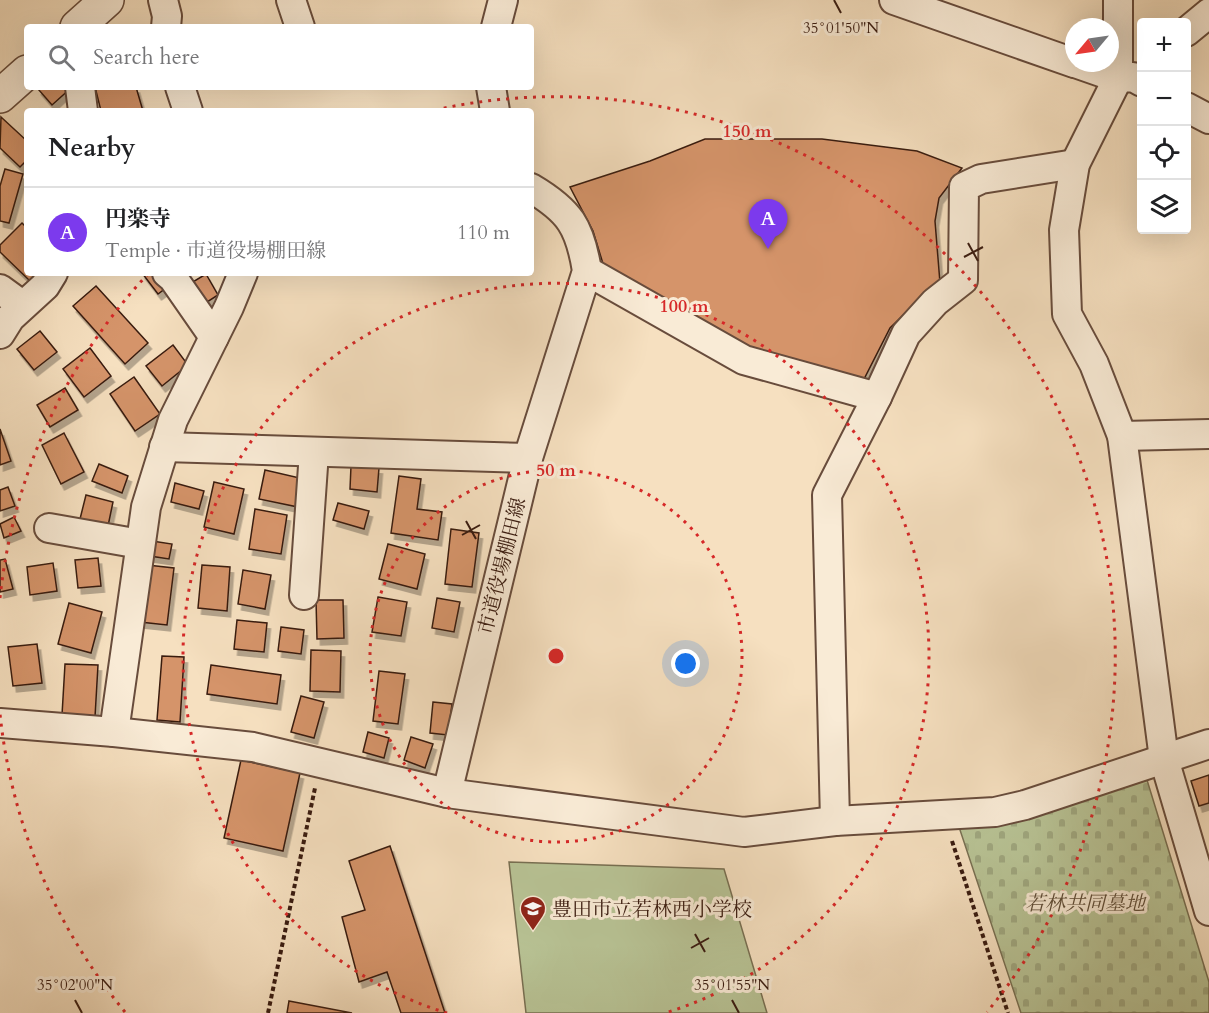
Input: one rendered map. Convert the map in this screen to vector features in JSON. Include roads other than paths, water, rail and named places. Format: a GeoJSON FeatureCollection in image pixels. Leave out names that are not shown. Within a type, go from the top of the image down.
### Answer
{"type":"FeatureCollection","features":[{"type":"Feature","properties":{"kind":"street"},"geometry":{"type":"LineString","coordinates":[[80,24],[107,0]]}},
{"type":"Feature","properties":{"kind":"street"},"geometry":{"type":"LineString","coordinates":[[163,0],[166,24]]}},
{"type":"Feature","properties":{"kind":"street"},"geometry":{"type":"LineString","coordinates":[[291,0],[299,24]]}},
{"type":"Feature","properties":{"kind":"street"},"geometry":{"type":"LineString","coordinates":[[497,24],[503,0]]}},
{"type":"Feature","properties":{"kind":"street"},"geometry":{"type":"LineString","coordinates":[[894,0],[1065,60]]}},
{"type":"Feature","properties":{"kind":"street"},"geometry":{"type":"LineString","coordinates":[[1118,0],[1134,77],[1075,164],[1064,230],[1067,314],[1094,364],[1122,436],[1164,759],[1209,911]]}},
{"type":"Feature","properties":{"kind":"street"},"geometry":{"type":"LineString","coordinates":[[1191,28],[1209,13]]}},
{"type":"Feature","properties":{"kind":"street"},"geometry":{"type":"LineString","coordinates":[[1113,72],[1134,77]]}},
{"type":"Feature","properties":{"kind":"street"},"geometry":{"type":"LineString","coordinates":[[0,96],[24,75]]}},
{"type":"Feature","properties":{"kind":"street"},"geometry":{"type":"LineString","coordinates":[[80,90],[83,108]]}},
{"type":"Feature","properties":{"kind":"street"},"geometry":{"type":"LineString","coordinates":[[181,90],[187,108]]}},
{"type":"Feature","properties":{"kind":"street"},"geometry":{"type":"LineString","coordinates":[[492,90],[494,108]]}},
{"type":"Feature","properties":{"kind":"street"},"geometry":{"type":"LineString","coordinates":[[1191,110],[1209,119]]}},
{"type":"Feature","properties":{"kind":"street"},"geometry":{"type":"LineString","coordinates":[[835,821],[827,495],[878,397],[906,334],[934,302],[963,280],[964,187],[981,179],[1075,164]]}},
{"type":"Feature","properties":{"kind":"street","name":"市道役場棚田線"},"geometry":{"type":"LineString","coordinates":[[447,793],[528,458],[587,271],[583,245],[569,216],[534,191]]}},
{"type":"Feature","properties":{"kind":"street"},"geometry":{"type":"LineString","coordinates":[[587,271],[744,360],[878,397]]}},
{"type":"Feature","properties":{"kind":"street"},"geometry":{"type":"LineString","coordinates":[[0,334],[10,318],[11,297],[45,286],[51,276]]}},
{"type":"Feature","properties":{"kind":"street"},"geometry":{"type":"LineString","coordinates":[[171,276],[214,337]]}},
{"type":"Feature","properties":{"kind":"street"},"geometry":{"type":"LineString","coordinates":[[114,732],[146,507],[173,420],[229,307],[242,276]]}},
{"type":"Feature","properties":{"kind":"street"},"geometry":{"type":"LineString","coordinates":[[1122,436],[1209,434]]}},
{"type":"Feature","properties":{"kind":"street"},"geometry":{"type":"LineString","coordinates":[[164,447],[528,458]]}},
{"type":"Feature","properties":{"kind":"street"},"geometry":{"type":"LineString","coordinates":[[304,594],[314,452]]}},
{"type":"Feature","properties":{"kind":"street"},"geometry":{"type":"LineString","coordinates":[[49,528],[140,544]]}},
{"type":"Feature","properties":{"kind":"street"},"geometry":{"type":"LineString","coordinates":[[0,723],[114,732],[253,747],[447,793],[744,832],[835,821],[995,812],[1025,805],[1209,744]]}},
{"type":"Feature","properties":{"kind":"place","name":"円楽寺"},"geometry":{"type":"Point","coordinates":[768,249]}},
{"type":"Feature","properties":{"kind":"place","name":"豊田市立若林西小学校"},"geometry":{"type":"Point","coordinates":[533,932]}},
{"type":"Feature","properties":{"kind":"park label","name":"若林共同墓地"},"geometry":{"type":"Point","coordinates":[1085,903]}}]}
